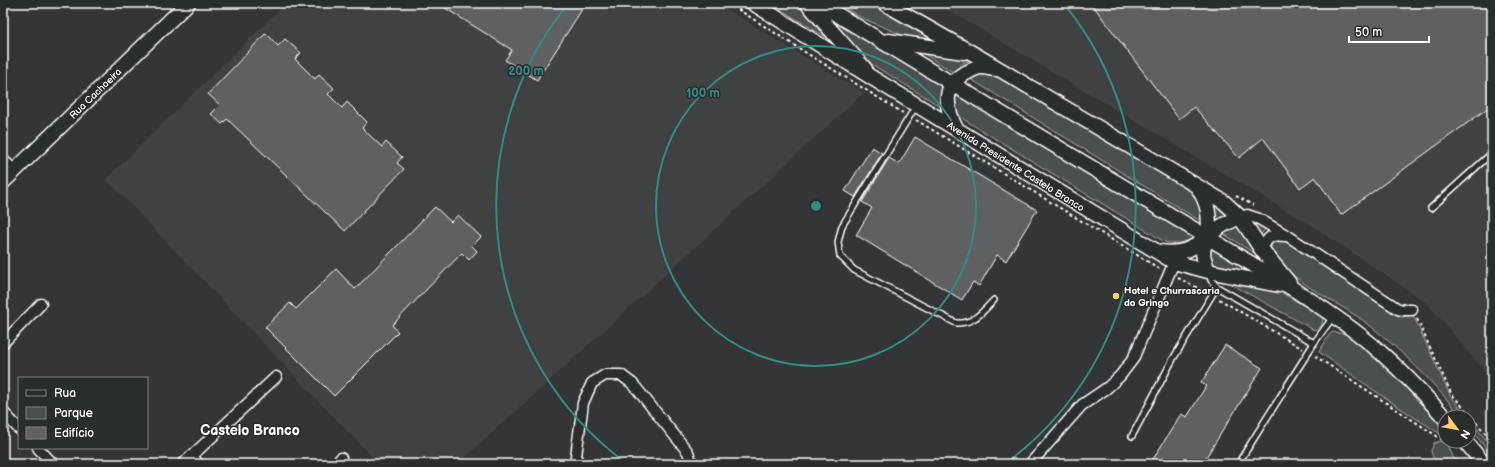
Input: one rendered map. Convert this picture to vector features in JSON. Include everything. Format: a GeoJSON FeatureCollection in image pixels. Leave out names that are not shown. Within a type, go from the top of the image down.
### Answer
{"type":"FeatureCollection","features":[{"type":"Feature","properties":{"kind":"main road","name":"Rua Cachoeira"},"geometry":{"type":"LineString","coordinates":[[3,182],[188,3]]}},
{"type":"Feature","properties":{"kind":"main road","name":"Avenida Presidente Castelo Branco"},"geometry":{"type":"LineString","coordinates":[[753,3],[916,105],[1174,262],[1295,290]]}},
{"type":"Feature","properties":{"kind":"main road"},"geometry":{"type":"LineString","coordinates":[[807,3],[874,79]]}},
{"type":"Feature","properties":{"kind":"main road","name":"Avenida Presidente Castelo Branco"},"geometry":{"type":"LineString","coordinates":[[818,3],[1295,290],[1334,316],[1371,344],[1402,371],[1437,409]]}},
{"type":"Feature","properties":{"kind":"main road","name":"Avenida Presidente Castelo Branco"},"geometry":{"type":"LineString","coordinates":[[884,3],[972,53],[1224,202],[1240,217],[1262,250],[1295,290]]}},
{"type":"Feature","properties":{"kind":"main road"},"geometry":{"type":"LineString","coordinates":[[881,40],[972,53]]}},
{"type":"Feature","properties":{"kind":"main road"},"geometry":{"type":"LineString","coordinates":[[956,129],[947,107],[947,96],[952,84],[961,75],[979,67],[1000,70]]}},
{"type":"Feature","properties":{"kind":"main road"},"geometry":{"type":"LineString","coordinates":[[1197,186],[1203,196],[1209,214],[1208,238],[1203,252],[1208,271]]}},
{"type":"Feature","properties":{"kind":"main road"},"geometry":{"type":"LineString","coordinates":[[1155,251],[1170,254],[1194,248],[1208,238],[1217,228],[1240,217]]}},
{"type":"Feature","properties":{"kind":"main road"},"geometry":{"type":"LineString","coordinates":[[1472,449],[1484,464]]}},
{"type":"Feature","properties":{"kind":"street"},"geometry":{"type":"LineString","coordinates":[[3,160],[15,171]]}},
{"type":"Feature","properties":{"kind":"street"},"geometry":{"type":"LineString","coordinates":[[1240,217],[1247,215],[1255,217],[1288,236],[1398,309],[1412,310]]}},
{"type":"Feature","properties":{"kind":"street"},"geometry":{"type":"LineString","coordinates":[[1262,250],[1266,241],[1271,236],[1278,234],[1288,236]]}},
{"type":"Feature","properties":{"kind":"street"},"geometry":{"type":"LineString","coordinates":[[1030,464],[1082,405],[1107,388],[1120,376],[1133,359],[1174,262]]}},
{"type":"Feature","properties":{"kind":"street"},"geometry":{"type":"LineString","coordinates":[[3,344],[41,304]]}},
{"type":"Feature","properties":{"kind":"street"},"geometry":{"type":"LineString","coordinates":[[575,464],[583,403],[592,383],[605,375],[621,376],[633,384],[688,452],[692,464]]}},
{"type":"Feature","properties":{"kind":"street"},"geometry":{"type":"LineString","coordinates":[[183,464],[276,378]]}},
{"type":"Feature","properties":{"kind":"street"},"geometry":{"type":"LineString","coordinates":[[3,412],[18,428]]}},
{"type":"Feature","properties":{"kind":"street"},"geometry":{"type":"LineString","coordinates":[[39,449],[53,464]]}},
{"type":"Feature","properties":{"kind":"street"},"geometry":{"type":"LineString","coordinates":[[191,456],[199,464]]}},
{"type":"Feature","properties":{"kind":"lane"},"geometry":{"type":"LineString","coordinates":[[916,105],[842,226],[838,242],[840,256],[854,270],[956,323],[964,324],[974,320],[994,300]]}},
{"type":"Feature","properties":{"kind":"lane"},"geometry":{"type":"LineString","coordinates":[[1431,208],[1492,153]]}},
{"type":"Feature","properties":{"kind":"lane"},"geometry":{"type":"LineString","coordinates":[[1208,271],[1211,280],[1217,287],[1314,343]]}},
{"type":"Feature","properties":{"kind":"lane"},"geometry":{"type":"LineString","coordinates":[[1132,436],[1173,359],[1217,287]]}},
{"type":"Feature","properties":{"kind":"lane"},"geometry":{"type":"LineString","coordinates":[[1241,459],[1314,343],[1334,316]]}},
{"type":"Feature","properties":{"kind":"shaded area"},"geometry":{"type":"Polygon","coordinates":[[[286,3],[716,3],[864,93],[458,464],[379,464],[106,179],[286,3]]]}},
{"type":"Feature","properties":{"kind":"shaded area"},"geometry":{"type":"Polygon","coordinates":[[[936,3],[1492,3],[1492,380],[1427,303],[1314,227],[936,3]]]}},
{"type":"Feature","properties":{"kind":"green space"},"geometry":{"type":"Polygon","coordinates":[[[770,3],[802,3],[842,47],[770,3]]]}},
{"type":"Feature","properties":{"kind":"green space"},"geometry":{"type":"Polygon","coordinates":[[[836,3],[880,3],[949,44],[912,39],[864,19],[836,3]]]}},
{"type":"Feature","properties":{"kind":"green space"},"geometry":{"type":"Polygon","coordinates":[[[832,19],[943,86],[943,108],[873,65],[846,37],[832,19]]]}},
{"type":"Feature","properties":{"kind":"green space"},"geometry":{"type":"Polygon","coordinates":[[[916,49],[974,59],[963,63],[953,72],[916,49]]]}},
{"type":"Feature","properties":{"kind":"green space"},"geometry":{"type":"Polygon","coordinates":[[[989,71],[1195,193],[1201,204],[1202,222],[964,75],[989,71]]]}},
{"type":"Feature","properties":{"kind":"green space"},"geometry":{"type":"Polygon","coordinates":[[[955,93],[1194,237],[1180,243],[1165,242],[963,119],[958,113],[956,107],[955,93]]]}},
{"type":"Feature","properties":{"kind":"green space"},"geometry":{"type":"Polygon","coordinates":[[[1208,195],[1233,213],[1214,222],[1208,195]]]}},
{"type":"Feature","properties":{"kind":"green space"},"geometry":{"type":"Polygon","coordinates":[[[1246,217],[1267,227],[1258,238],[1246,217]]]}},
{"type":"Feature","properties":{"kind":"green space"},"geometry":{"type":"Polygon","coordinates":[[[1237,222],[1265,260],[1219,231],[1237,222]]]}},
{"type":"Feature","properties":{"kind":"green space"},"geometry":{"type":"Polygon","coordinates":[[[1273,242],[1287,242],[1398,316],[1402,317],[1413,315],[1450,395],[1461,409],[1455,409],[1406,356],[1381,334],[1288,271],[1278,261],[1270,249],[1273,242]]]}},
{"type":"Feature","properties":{"kind":"green space"},"geometry":{"type":"Polygon","coordinates":[[[1211,247],[1258,276],[1211,267],[1209,254],[1211,247]]]}},
{"type":"Feature","properties":{"kind":"green space"},"geometry":{"type":"Polygon","coordinates":[[[1220,278],[1277,290],[1322,316],[1322,325],[1314,330],[1220,278]]]}},
{"type":"Feature","properties":{"kind":"green space"},"geometry":{"type":"Polygon","coordinates":[[[1333,332],[1346,334],[1375,357],[1437,419],[1437,432],[1319,352],[1329,335],[1333,332]]]}},
{"type":"Feature","properties":{"kind":"green space"},"geometry":{"type":"Polygon","coordinates":[[[1477,429],[1492,447],[1492,449],[1488,451],[1477,437],[1477,429]]]}},
{"type":"Feature","properties":{"kind":"green space"},"geometry":{"type":"Polygon","coordinates":[[[1437,442],[1437,449],[1450,449],[1454,459],[1471,464],[1435,464],[1431,451],[1434,443],[1437,442]]]}},
{"type":"Feature","properties":{"kind":"building"},"geometry":{"type":"Polygon","coordinates":[[[437,3],[586,3],[537,80],[505,60],[512,50],[437,3]]]}},
{"type":"Feature","properties":{"kind":"building"},"geometry":{"type":"Polygon","coordinates":[[[1091,3],[1492,3],[1492,105],[1341,215],[1315,177],[1300,188],[1263,138],[1239,158],[1194,107],[1179,119],[1091,3]]]}},
{"type":"Feature","properties":{"kind":"building"},"geometry":{"type":"Polygon","coordinates":[[[266,33],[278,46],[285,39],[301,53],[295,59],[315,79],[319,74],[334,88],[328,94],[342,108],[347,102],[367,122],[362,128],[382,147],[386,142],[402,157],[397,163],[404,169],[345,231],[227,119],[222,124],[211,114],[220,105],[208,94],[266,33]]]}},
{"type":"Feature","properties":{"kind":"building"},"geometry":{"type":"Polygon","coordinates":[[[915,137],[1037,210],[1006,261],[997,255],[979,286],[973,282],[962,300],[856,235],[872,208],[862,202],[889,158],[899,164],[915,137]]]}},
{"type":"Feature","properties":{"kind":"building"},"geometry":{"type":"Polygon","coordinates":[[[872,147],[882,153],[855,197],[845,191],[872,147]]]}},
{"type":"Feature","properties":{"kind":"building"},"geometry":{"type":"Polygon","coordinates":[[[435,207],[451,222],[458,215],[481,237],[472,246],[477,251],[469,260],[462,253],[392,325],[398,332],[334,396],[265,327],[290,303],[296,309],[336,269],[355,289],[435,207]]]}},
{"type":"Feature","properties":{"kind":"building"},"geometry":{"type":"Polygon","coordinates":[[[1225,345],[1262,368],[1205,459],[1213,464],[1150,464],[1181,414],[1187,417],[1206,386],[1201,383],[1225,345]]]}},
{"type":"Feature","properties":{"kind":"place","name":"Hotel e Churrascaria do Gringo"},"geometry":{"type":"Point","coordinates":[1116,296]}},
{"type":"Feature","properties":{"kind":"district","name":"Castelo Branco"},"geometry":{"type":"Point","coordinates":[250,430]}}]}
